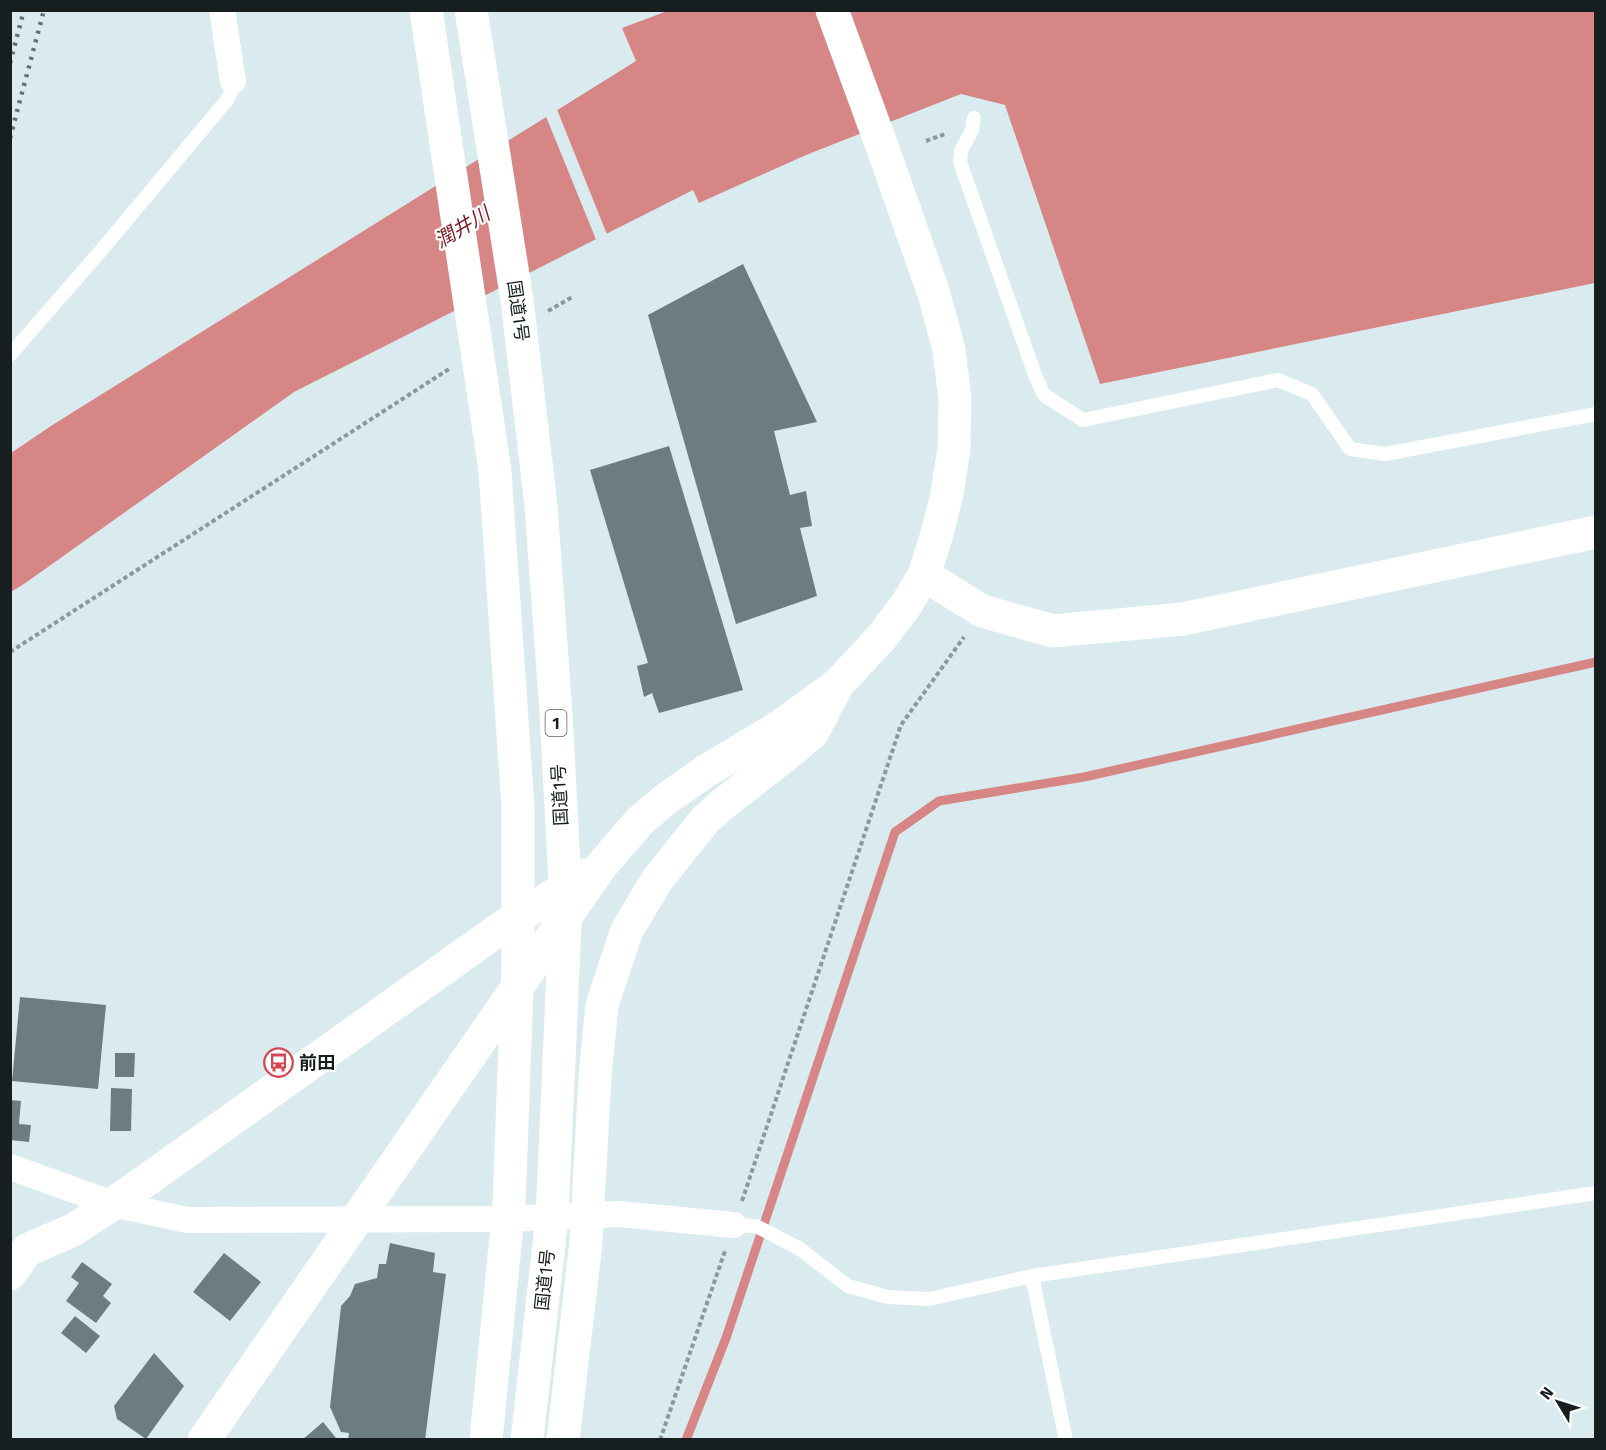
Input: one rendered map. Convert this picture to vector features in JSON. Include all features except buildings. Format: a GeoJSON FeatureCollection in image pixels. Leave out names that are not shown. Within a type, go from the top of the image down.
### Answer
{"type":"FeatureCollection","features":[{"type":"Feature","properties":{"kind":"main road"},"geometry":{"type":"LineString","coordinates":[[426,10],[495,471],[518,808],[518,962],[509,1205],[486,1440]]}},
{"type":"Feature","properties":{"kind":"main road","name":"国道1号"},"geometry":{"type":"LineString","coordinates":[[471,10],[517,300],[541,506],[556,712],[566,903],[552,1217],[527,1440]]}},
{"type":"Feature","properties":{"kind":"main road"},"geometry":{"type":"LineString","coordinates":[[204,1440],[601,866],[640,820],[666,799],[706,771],[778,727],[838,684],[882,638],[924,575],[947,494],[954,448],[955,399],[950,350],[934,294],[884,149],[832,10]]}},
{"type":"Feature","properties":{"kind":"main road"},"geometry":{"type":"LineString","coordinates":[[924,575],[982,611],[1053,631],[1183,619],[1596,532]]}},
{"type":"Feature","properties":{"kind":"main road"},"geometry":{"type":"LineString","coordinates":[[563,1440],[586,1242],[595,1076],[602,1005],[627,930],[657,880],[705,820],[813,732],[838,684]]}},
{"type":"Feature","properties":{"kind":"main road"},"geometry":{"type":"LineString","coordinates":[[16,1258],[73,1230],[114,1204],[501,928],[601,866]]}},
{"type":"Feature","properties":{"kind":"street"},"geometry":{"type":"LineString","coordinates":[[222,10],[232,81]]}},
{"type":"Feature","properties":{"kind":"street"},"geometry":{"type":"LineString","coordinates":[[10,1167],[114,1204],[188,1220],[503,1219],[619,1214],[734,1225]]}},
{"type":"Feature","properties":{"kind":"street"},"geometry":{"type":"LineString","coordinates":[[473,1440],[503,1219]]}},
{"type":"Feature","properties":{"kind":"lane"},"geometry":{"type":"LineString","coordinates":[[10,355],[227,100],[232,90],[232,81]]}},
{"type":"Feature","properties":{"kind":"lane"},"geometry":{"type":"LineString","coordinates":[[974,118],[972,130],[961,151],[960,162],[1035,375],[1044,394],[1083,420],[1278,380],[1312,394],[1350,449],[1385,454],[1596,414]]}},
{"type":"Feature","properties":{"kind":"lane"},"geometry":{"type":"LineString","coordinates":[[734,1225],[756,1226],[800,1249],[848,1286],[888,1297],[929,1299],[1032,1276],[1596,1193]]}},
{"type":"Feature","properties":{"kind":"lane"},"geometry":{"type":"LineString","coordinates":[[1032,1276],[1066,1440]]}},
{"type":"Feature","properties":{"kind":"path"},"geometry":{"type":"LineString","coordinates":[[926,141],[953,132]]}},
{"type":"Feature","properties":{"kind":"path"},"geometry":{"type":"LineString","coordinates":[[544,314],[574,296]]}},
{"type":"Feature","properties":{"kind":"path"},"geometry":{"type":"LineString","coordinates":[[10,652],[453,367]]}},
{"type":"Feature","properties":{"kind":"path"},"geometry":{"type":"LineString","coordinates":[[660,1440],[901,725],[982,611]]}},
{"type":"Feature","properties":{"kind":"water","name":"潤井川"},"geometry":{"type":"Polygon","coordinates":[[[670,10],[1595,11],[1595,283],[1100,384],[1005,105],[961,94],[806,155],[699,203],[693,190],[294,392],[11,592],[11,453],[636,61],[622,28],[670,10]]]}},
{"type":"Feature","properties":{"kind":"pier"},"geometry":{"type":"Polygon","coordinates":[[[556,107],[608,237],[597,242],[545,114],[556,107]]]}},
{"type":"Feature","properties":{"kind":"waterway"},"geometry":{"type":"LineString","coordinates":[[686,1440],[726,1338],[895,832],[939,801],[1084,777],[1596,662]]}},
{"type":"Feature","properties":{"kind":"railway"},"geometry":{"type":"LineString","coordinates":[[10,63],[24,10]]}},
{"type":"Feature","properties":{"kind":"railway"},"geometry":{"type":"LineString","coordinates":[[10,138],[44,10]]}},
{"type":"Feature","properties":{"kind":"place","name":"前田"},"geometry":{"type":"Point","coordinates":[278,1063]}}]}
